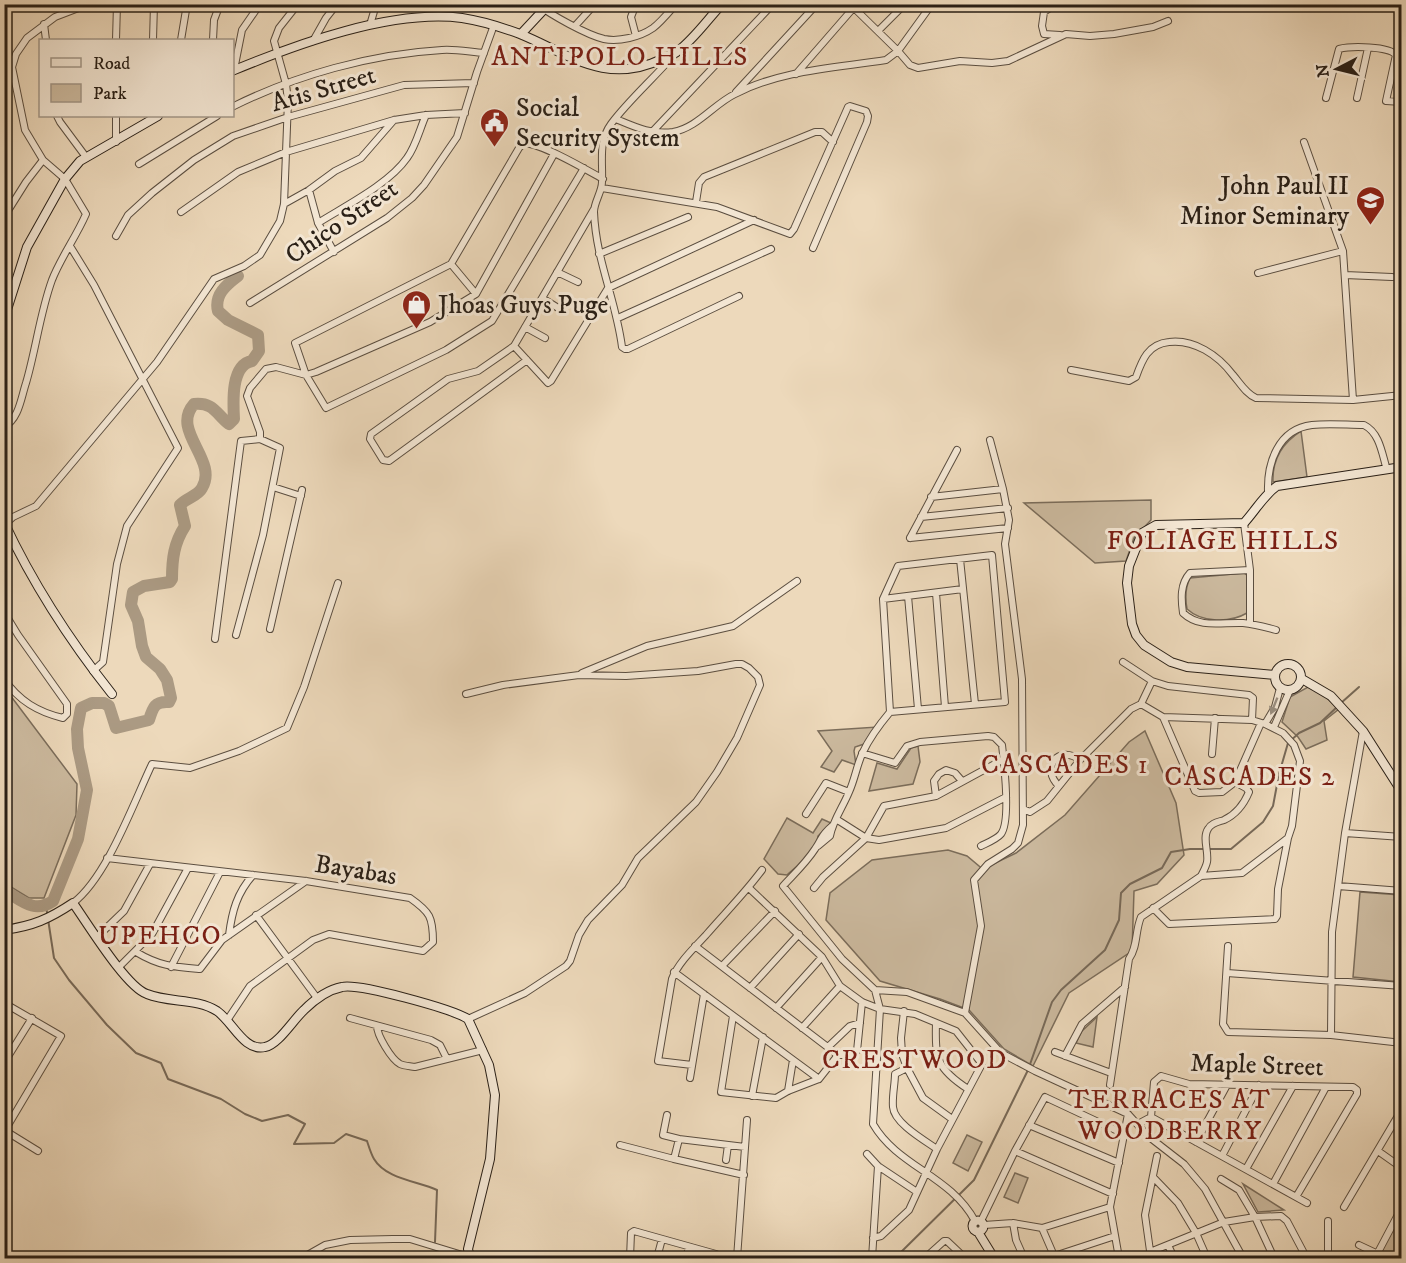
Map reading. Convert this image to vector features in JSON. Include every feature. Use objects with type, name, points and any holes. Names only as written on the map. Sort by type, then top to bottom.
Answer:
[{"type":"street","points":[[4,427],[12,423],[20,403],[33,358],[44,302],[54,276],[86,214],[65,179],[43,160],[26,130],[12,67],[15,54],[27,38],[44,24],[55,17],[90,4]]},
{"type":"street","points":[[116,39],[117,4]]},
{"type":"street","points":[[153,39],[154,4]]},
{"type":"street","points":[[182,39],[187,4]]},
{"type":"street","points":[[213,39],[214,20],[220,4]]},
{"type":"street","points":[[234,66],[242,30],[260,4]]},
{"type":"street","points":[[112,694],[82,656],[33,579],[5,523],[36,506],[157,362],[214,279],[244,266],[260,255],[280,221],[284,204],[288,117],[286,84],[274,41],[279,28],[298,4]]},
{"type":"street","points":[[313,42],[326,18],[337,4]]},
{"type":"street","points":[[370,24],[378,4]]},
{"type":"street","points":[[575,26],[595,4]]},
{"type":"street","points":[[636,4],[631,17],[636,36]]},
{"type":"street","points":[[521,34],[543,6],[575,26],[603,39],[621,39],[636,36],[654,28],[676,4]]},
{"type":"street","points":[[527,360],[388,461],[383,460],[370,440],[371,434],[448,379],[478,371],[514,346],[594,209],[602,188],[603,139],[616,119],[722,4]]},
{"type":"street","points":[[652,132],[773,4]]},
{"type":"street","points":[[734,94],[817,4]]},
{"type":"street","points":[[878,31],[905,4]]},
{"type":"street","points":[[616,119],[652,132],[675,132],[734,94],[766,81],[886,60],[898,51],[932,4]]},
{"type":"street","points":[[796,74],[853,5],[910,65],[918,68],[960,61],[992,63],[1008,61],[1066,34]]},
{"type":"street","points":[[1064,6],[1050,8],[1044,12],[1042,31],[1044,34],[1052,36],[1114,34],[1153,27],[1168,21]]},
{"type":"street","points":[[234,70],[370,24],[429,17],[462,18],[494,25],[521,34],[585,64],[609,69],[648,66],[678,51]]},
{"type":"street","points":[[44,24],[46,39]]},
{"type":"street","name":"Chico Street","points":[[250,303],[387,218],[424,185],[457,137],[494,25]]},
{"type":"street","points":[[1326,98],[1338,51],[1343,48],[1368,48],[1392,50],[1399,55],[1386,101],[1401,102]]},
{"type":"street","points":[[1357,98],[1368,48]]},
{"type":"street","points":[[234,106],[258,94],[326,71],[393,55],[444,49],[484,53]]},
{"type":"street","name":"Atis Street","points":[[116,236],[128,215],[152,193],[194,160],[233,136],[288,117],[404,85],[474,83]]},
{"type":"street","points":[[602,188],[717,207],[790,234],[848,107],[866,111],[867,122],[813,248]]},
{"type":"street","points":[[181,212],[238,172],[286,152],[394,120],[426,115],[465,113]]},
{"type":"street","points":[[318,223],[364,195],[408,158],[426,115]]},
{"type":"street","points":[[58,117],[86,157]]},
{"type":"street","points":[[116,117],[116,142]]},
{"type":"street","points":[[5,317],[27,247],[65,179],[80,161],[116,142],[154,117]]},
{"type":"street","points":[[140,164],[215,117]]},
{"type":"street","points":[[284,204],[309,190],[335,171],[361,158],[394,120]]},
{"type":"street","points":[[696,202],[700,181],[704,177],[815,132],[822,132],[833,142]]},
{"type":"street","points":[[1304,142],[1343,252],[1353,400]]},
{"type":"street","points":[[584,168],[492,321],[446,350],[326,408],[306,375],[295,343],[451,264],[519,147],[524,143],[529,143],[584,168],[603,179]]},
{"type":"street","points":[[260,439],[260,432],[247,396],[250,388],[266,369],[276,367],[306,375],[430,321],[476,294],[554,154]]},
{"type":"street","points":[[4,217],[43,160]]},
{"type":"street","points":[[309,190],[318,223],[334,252]]},
{"type":"street","points":[[594,209],[598,254],[618,318],[622,347],[625,350],[739,296]]},
{"type":"street","points":[[598,254],[688,217]]},
{"type":"street","points":[[514,346],[545,382],[551,381],[608,288],[754,220]]},
{"type":"street","points":[[70,246],[94,285],[178,448],[127,526],[117,564],[103,662],[93,671]]},
{"type":"street","points":[[618,318],[771,249]]},
{"type":"street","points":[[1258,273],[1343,252]]},
{"type":"street","points":[[451,264],[476,294]]},
{"type":"street","points":[[557,272],[578,282]]},
{"type":"street","points":[[1345,275],[1392,277]]},
{"type":"street","points":[[542,298],[563,311]]},
{"type":"street","points":[[525,327],[545,338]]},
{"type":"street","points":[[1071,370],[1129,381],[1136,377],[1150,349],[1161,343],[1183,341],[1198,346],[1222,362],[1246,392],[1256,398],[1353,400],[1401,395]]},
{"type":"street","points":[[1268,492],[1267,474],[1271,458],[1278,447],[1297,429],[1312,425],[1364,425],[1370,428],[1376,435],[1387,470]]},
{"type":"street","points":[[215,639],[242,441],[260,439],[280,448],[263,535],[236,635]]},
{"type":"street","points":[[965,1013],[981,926],[974,880],[988,864],[1018,843],[1023,825],[1022,679],[1005,544],[1009,520],[1008,508],[990,440]]},
{"type":"street","points":[[957,450],[910,538],[1008,528]]},
{"type":"street","points":[[1275,675],[1187,667],[1171,662],[1144,645],[1136,635],[1132,624],[1126,583],[1129,566],[1142,533],[1156,525],[1244,523],[1268,492],[1277,486],[1401,467]]},
{"type":"street","points":[[270,629],[302,493],[273,487]]},
{"type":"street","points":[[932,497],[1003,489]]},
{"type":"street","points":[[921,517],[1008,508]]},
{"type":"street","points":[[1244,523],[1250,570],[1250,624]]},
{"type":"street","points":[[890,712],[883,599],[898,566],[992,555],[1005,702],[890,712],[876,728],[862,753],[849,792],[832,826],[831,836],[817,847],[803,866],[783,886],[842,959],[875,990],[880,1009],[873,1124],[879,1134],[903,1158],[947,1186],[962,1201],[979,1225],[994,1258]]},
{"type":"street","points":[[960,559],[975,704]]},
{"type":"street","points":[[1250,570],[1190,573],[1184,578],[1183,613],[1198,622],[1250,624],[1276,630]]},
{"type":"street","points":[[579,675],[648,646],[733,626],[797,581]]},
{"type":"street","points":[[4,930],[31,926],[44,921],[73,903],[92,885],[152,764],[190,768],[239,751],[287,728],[304,687],[338,583]]},
{"type":"street","points":[[883,599],[963,589]]},
{"type":"street","points":[[936,593],[945,707]]},
{"type":"street","points":[[908,596],[918,709]]},
{"type":"street","points":[[4,612],[67,704],[67,714],[63,718],[31,707],[12,691],[4,679]]},
{"type":"street","points":[[1124,662],[1152,681],[1185,689],[1249,695],[1254,698],[1252,720]]},
{"type":"street","points":[[1274,727],[1290,690],[1300,684],[1302,679],[1299,669],[1290,663],[1280,666],[1275,675],[1280,688],[1290,690]]},
{"type":"street","points":[[466,694],[503,685],[579,675],[626,676],[698,671],[742,664],[755,673],[760,685],[737,738],[712,779],[683,815],[638,858],[622,885],[588,920],[566,966],[525,993],[468,1019]]},
{"type":"street","points":[[1302,679],[1331,696],[1363,731],[1401,792]]},
{"type":"street","points":[[1023,809],[1030,812],[1047,801],[1080,760],[1131,709],[1141,704],[1152,681]]},
{"type":"street","points":[[1163,717],[1195,791],[1198,793],[1222,792],[1235,782],[1263,723],[1275,707],[1280,688]]},
{"type":"street","points":[[1141,704],[1163,717],[1252,720],[1263,723],[1283,733],[1294,745],[1300,761],[1300,776],[1278,889],[1275,919],[1169,924],[1153,908]]},
{"type":"street","points":[[1212,754],[1215,718]]},
{"type":"street","points":[[1331,1035],[1332,932],[1345,833],[1363,731]]},
{"type":"street","points":[[862,753],[895,763],[907,746],[920,741],[994,737],[1002,745],[1004,759],[1005,825],[1000,835],[981,846]]},
{"type":"street","points":[[1059,786],[1053,780],[1050,772],[1057,757],[1065,754],[1073,755],[1080,760]]},
{"type":"street","points":[[814,888],[866,838],[884,806],[936,796],[1004,759]]},
{"type":"street","points":[[936,796],[934,781],[939,774],[946,771],[955,773],[962,781]]},
{"type":"street","points":[[1202,876],[1207,862],[1206,833],[1208,828],[1238,810],[1245,802],[1249,792],[1235,782]]},
{"type":"street","points":[[806,814],[826,783],[849,792]]},
{"type":"street","points":[[836,819],[866,838],[879,840],[946,828],[1006,797]]},
{"type":"street","points":[[1345,833],[1401,837]]},
{"type":"street","points":[[1110,1085],[1129,958],[1134,951],[1137,926],[1141,917],[1202,876],[1242,873],[1288,838]]},
{"type":"street","name":"Bayabas","points":[[107,858],[306,881],[410,898],[423,907],[433,923],[433,942],[423,951],[329,934],[313,940],[250,986],[228,1019]]},
{"type":"street","points":[[97,937],[124,911],[150,864]]},
{"type":"street","points":[[119,967],[152,934],[188,868]]},
{"type":"street","points":[[692,1065],[658,1061],[674,972],[749,888],[762,870]]},
{"type":"street","points":[[171,967],[220,872]]},
{"type":"street","points":[[229,935],[233,908],[243,886],[253,875]]},
{"type":"street","points":[[136,952],[152,961],[171,967],[200,969],[222,940],[306,881]]},
{"type":"street","points":[[1338,885],[1401,891]]},
{"type":"street","points":[[749,888],[822,957],[840,986],[862,1002],[880,1009],[904,1011],[956,1031],[982,1064],[952,1119],[909,1210],[881,1236],[873,1238]]},
{"type":"street","points":[[73,903],[134,986],[145,994],[161,999],[214,1009],[228,1019],[247,1044],[253,1048],[264,1048],[274,1044],[291,1022],[318,998],[336,988],[356,986],[453,1012],[468,1019],[489,1065],[495,1095],[490,1159],[468,1249],[470,1258]]},
{"type":"street","points":[[722,966],[775,911]]},
{"type":"street","points":[[256,915],[318,998]]},
{"type":"street","points":[[750,988],[799,934]]},
{"type":"street","points":[[695,946],[838,1055],[852,1055],[857,1051],[862,1002]]},
{"type":"street","points":[[1228,946],[1223,1024],[1228,1032],[1331,1035],[1401,1042]]},
{"type":"street","points":[[776,1008],[822,957]]},
{"type":"street","points":[[674,972],[819,1079]]},
{"type":"street","points":[[1227,973],[1401,986]]},
{"type":"street","points":[[802,1028],[840,986]]},
{"type":"street","points":[[1065,1056],[1082,1024],[1125,986]]},
{"type":"street","points":[[875,990],[907,992],[965,1013],[1001,1053],[1128,1113],[1148,1136],[1184,1164],[1205,1189],[1243,1258]]},
{"type":"street","points":[[690,1078],[704,994]]},
{"type":"street","points":[[4,1003],[61,1036],[5,1130],[38,1151]]},
{"type":"street","points":[[904,1011],[901,1038],[902,1054],[907,1068],[923,1098],[952,1119]]},
{"type":"street","points":[[733,1016],[721,1092],[776,1098],[819,1079],[838,1055]]},
{"type":"street","points":[[4,1063],[32,1018]]},
{"type":"street","points":[[350,1018],[431,1040],[440,1045],[447,1059]]},
{"type":"street","points":[[828,1047],[850,1026],[860,1023]]},
{"type":"street","points":[[936,1023],[935,1048],[940,1065],[953,1080],[968,1089]]},
{"type":"street","points":[[377,1026],[377,1034],[398,1063],[415,1067],[483,1050]]},
{"type":"street","points":[[752,1096],[763,1037]]},
{"type":"street","points":[[1055,1052],[1111,1073]]},
{"type":"street","points":[[788,1091],[793,1060]]},
{"type":"street","points":[[907,1068],[896,1074],[894,1114],[908,1129],[937,1149]]},
{"type":"street","name":"Maple Street","points":[[1151,1117],[1154,1082],[1161,1076],[1189,1084],[1353,1087],[1357,1090],[1357,1094],[1296,1197]]},
{"type":"street","points":[[1196,1142],[1227,1085]]},
{"type":"street","points":[[1222,1156],[1259,1085]]},
{"type":"street","points":[[1246,1169],[1293,1086]]},
{"type":"street","points":[[1273,1184],[1326,1087]]},
{"type":"street","points":[[979,1225],[1015,1151],[1045,1097],[1124,1134]]},
{"type":"street","points":[[1344,1207],[1401,1109]]},
{"type":"street","points":[[1119,1258],[1110,1207],[1128,1113]]},
{"type":"street","points":[[667,1115],[663,1135],[745,1147]]},
{"type":"street","points":[[1138,1124],[1151,1117],[1307,1203]]},
{"type":"street","points":[[737,1258],[747,1120]]},
{"type":"street","points":[[1029,1125],[1119,1163]]},
{"type":"street","points":[[674,1159],[679,1139]]},
{"type":"street","points":[[620,1145],[744,1174]]},
{"type":"street","points":[[726,1160],[728,1145]]},
{"type":"street","points":[[1015,1151],[1113,1194]]},
{"type":"street","points":[[1378,1151],[1401,1168]]},
{"type":"street","points":[[867,1154],[878,1166],[917,1192]]},
{"type":"street","points":[[1157,1155],[1145,1215],[1150,1255],[1168,1245],[1224,1222],[1281,1216],[1285,1217],[1305,1255],[1328,1258],[1328,1221]]},
{"type":"street","points":[[872,1258],[878,1166]]},
{"type":"street","points":[[1153,1177],[1178,1203],[1196,1233],[1207,1258]]},
{"type":"street","points":[[1221,1179],[1239,1190],[1255,1217],[1274,1258]]},
{"type":"street","points":[[979,1225],[1013,1223],[1042,1228],[1110,1207]]},
{"type":"street","points":[[1359,1245],[1375,1256],[1401,1207]]},
{"type":"street","points":[[1013,1223],[1016,1240],[1024,1258]]},
{"type":"street","points":[[1042,1228],[1052,1258],[1115,1236]]},
{"type":"street","points":[[630,1258],[632,1232],[716,1254],[715,1258]]},
{"type":"street","points":[[302,1258],[325,1245],[350,1240],[410,1239],[470,1258]]},
{"type":"street","points":[[657,1258],[662,1239]]},
{"type":"street","points":[[925,1258],[944,1240],[965,1258]]},
{"type":"street","points":[[1168,1245],[1174,1258]]},
{"type":"street","points":[[686,1258],[689,1246]]},
{"type":"green space","points":[[1301,431],[1307,477],[1273,482],[1274,466],[1279,452]]},
{"type":"green space","points":[[1151,500],[1151,520],[1134,538],[1126,561],[1095,563],[1024,503]]},
{"type":"green space","points":[[1244,573],[1248,576],[1249,608],[1247,613],[1233,619],[1216,620],[1200,617],[1187,609],[1186,593],[1190,578]]},
{"type":"green space","points":[[4,687],[77,784],[76,815],[44,898],[29,898],[5,885]]},
{"type":"green space","points":[[1308,687],[1320,692],[1339,709],[1324,721],[1327,740],[1306,749],[1298,737],[1282,722],[1290,697]]},
{"type":"green space","points":[[877,727],[864,744],[855,747],[856,765],[842,760],[834,772],[821,767],[832,751],[818,731]]},
{"type":"green space","points":[[1145,731],[1176,803],[1184,855],[1157,884],[1134,891],[1132,951],[1069,993],[1033,1066],[1004,1049],[969,1010],[880,981],[826,920],[830,893],[872,860],[948,850],[967,856],[985,871],[991,865],[1016,853],[1065,815],[1129,742]]},
{"type":"green space","points":[[918,746],[920,762],[913,784],[869,791],[877,763],[897,769],[911,748]]},
{"type":"green space","points":[[787,818],[813,833],[822,819],[831,823],[818,836],[810,853],[787,875],[778,874],[764,859]]},
{"type":"green space","points":[[1360,892],[1401,895],[1401,982],[1353,977]]},
{"type":"green space","points":[[1097,1017],[1093,1047],[1076,1043],[1082,1031]]},
{"type":"green space","points":[[967,1135],[982,1142],[968,1171],[953,1163]]},
{"type":"green space","points":[[1015,1173],[1028,1178],[1018,1203],[1004,1197]]},
{"type":"green space","points":[[1243,1184],[1284,1210],[1258,1212]]},
{"type":"green space","points":[[1401,1212],[1401,1258],[1386,1258],[1378,1255]]},
{"type":"waterway","points":[[4,890],[34,906],[46,905],[53,901],[78,839],[87,790],[78,748],[77,729],[81,708],[92,703],[104,703],[109,706],[116,728],[149,720],[155,706],[169,702],[171,698],[167,680],[160,669],[146,657],[142,646],[138,621],[131,605],[133,592],[144,586],[170,582],[172,579],[174,551],[185,526],[180,505],[200,491],[206,477],[201,456],[190,435],[188,414],[194,404],[206,405],[229,424],[234,419],[237,376],[240,369],[252,361],[259,351],[258,335],[228,320],[218,311],[219,295],[238,276]]},
{"type":"waterway","points":[[1341,703],[1359,687]]},
{"type":"waterway","points":[[895,1258],[974,1180],[1028,1070],[1052,1002],[1061,990],[1105,950],[1119,920],[1121,893],[1130,884],[1162,868],[1171,852],[1190,849],[1231,849],[1263,822],[1273,806],[1288,743],[1299,733],[1320,723],[1337,707]]},
{"type":"waterway","points":[[46,906],[54,958],[69,980],[107,1025],[136,1053],[161,1063],[168,1079],[221,1099],[245,1114],[262,1121],[288,1115],[305,1124],[294,1144],[334,1143],[346,1134],[367,1141],[374,1159],[386,1171],[437,1190],[435,1242]]},
{"type":"place","name":"Social Security System","points":[[495,148]]},
{"type":"place","name":"John Paul II Minor Seminary","points":[[1370,226]]},
{"type":"place","name":"Jhoas Guys Puge","points":[[417,330]]},
{"type":"district","name":"ANTIPOLO HILLS","points":[[620,56]]},
{"type":"district","name":"FOLIAGE HILLS","points":[[1223,540]]},
{"type":"district","name":"CASCADES 1","points":[[1065,764]]},
{"type":"district","name":"CASCADES 2","points":[[1250,776]]},
{"type":"district","name":"UPEHCO","points":[[160,935]]},
{"type":"district","name":"CRESTWOOD","points":[[915,1059]]},
{"type":"district","name":"TERRACES AT WOODBERRY","points":[[1170,1114]]}]
